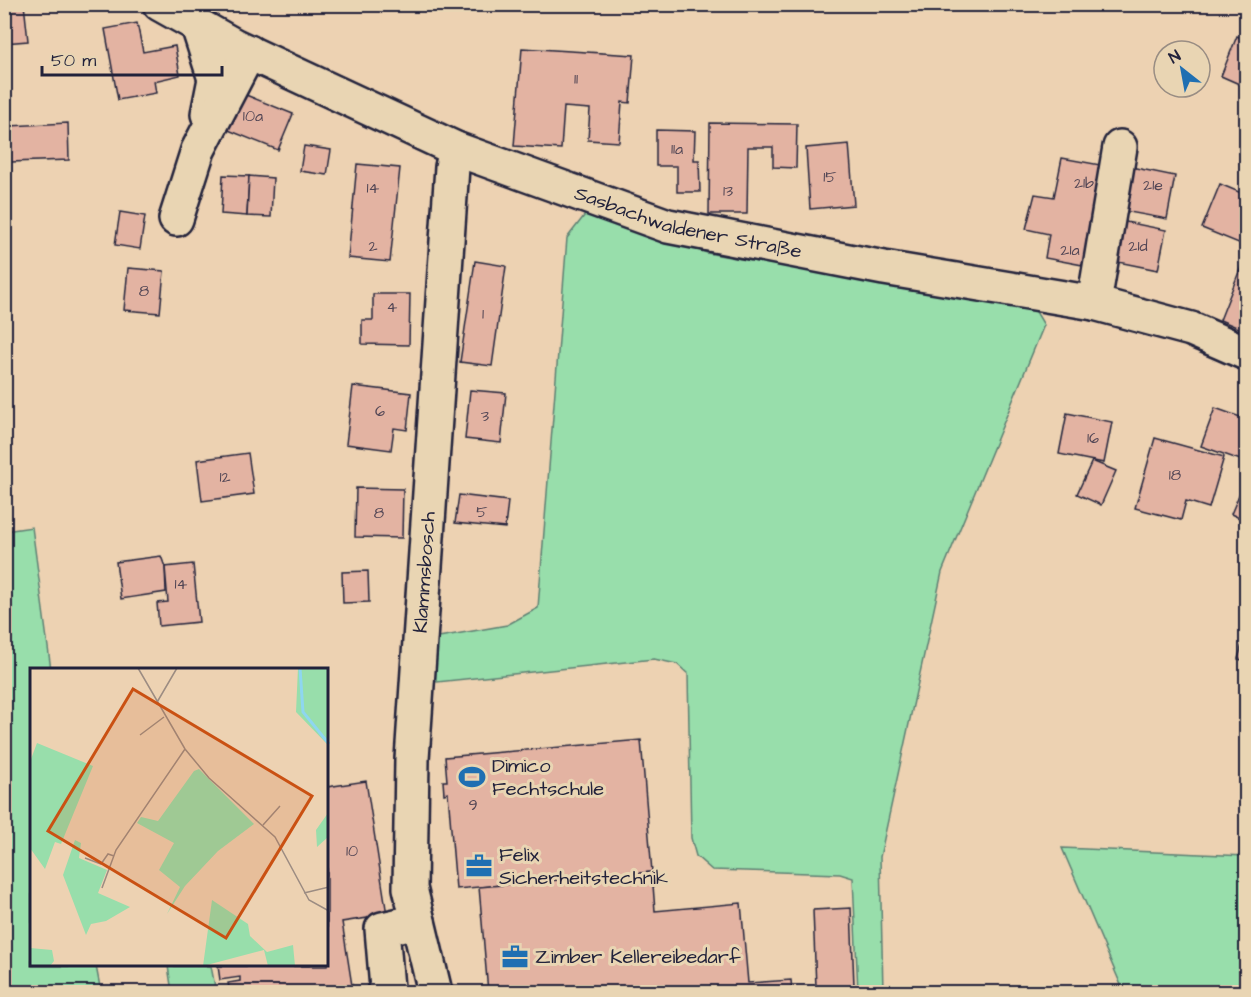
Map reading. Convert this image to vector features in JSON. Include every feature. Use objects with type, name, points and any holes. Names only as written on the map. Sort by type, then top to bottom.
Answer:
[{"type":"street","name":"Sasbachwaldener Straße","points":[[162,5],[249,52],[456,149],[668,226],[884,268],[1094,303],[1191,328],[1246,352]]},
{"type":"street","points":[[176,219],[199,148],[215,79],[198,26]]},
{"type":"street","points":[[199,148],[249,52]]},
{"type":"street","points":[[1094,303],[1120,147]]},
{"type":"street","name":"Klammsbosch","points":[[435,993],[411,888],[412,759],[452,167],[456,149]]},
{"type":"street","points":[[384,993],[387,988],[382,929],[418,921]]},
{"type":"green space","points":[[588,211],[707,253],[1035,310],[1044,325],[942,572],[880,857],[883,992],[858,992],[853,878],[840,874],[712,870],[696,856],[691,838],[688,674],[677,664],[654,659],[437,682],[429,673],[431,646],[439,637],[507,625],[538,608],[567,238]]},
{"type":"green space","points":[[32,527],[51,668],[30,668],[30,967],[96,967],[101,992],[5,992],[5,531]]},
{"type":"green space","points":[[1062,848],[1246,856],[1246,992],[1124,992]]},
{"type":"green space","points":[[168,967],[211,967],[216,992],[172,992]]},
{"type":"building","points":[[4,4],[24,4],[28,41],[4,43]]},
{"type":"building","points":[[137,23],[143,52],[175,46],[180,75],[154,81],[156,93],[118,100],[105,29]]},
{"type":"building","points":[[1237,36],[1246,40],[1246,87],[1221,76]]},
{"type":"building","points":[[522,48],[634,55],[630,103],[622,102],[619,142],[588,140],[590,109],[564,107],[561,149],[514,146]]},
{"type":"building","points":[[4,78],[8,78],[9,126],[68,123],[69,160],[10,162],[11,177],[4,178]]},
{"type":"building","points":[[236,91],[293,114],[278,150],[221,127]]},
{"type":"building","points":[[710,123],[797,124],[796,168],[773,167],[773,147],[748,147],[747,214],[709,214]]},
{"type":"building","points":[[656,130],[695,131],[694,160],[699,160],[700,192],[677,192],[677,166],[656,166]]},
{"type":"building","points":[[849,144],[854,205],[810,209],[806,148]]},
{"type":"building","points":[[304,146],[331,150],[327,175],[300,171]]},
{"type":"building","points":[[1062,158],[1106,166],[1088,266],[1045,258],[1049,234],[1026,229],[1035,194],[1054,197]]},
{"type":"building","points":[[357,164],[400,168],[390,262],[348,258]]},
{"type":"building","points":[[1126,166],[1175,176],[1167,219],[1118,210]]},
{"type":"building","points":[[223,175],[249,176],[247,216],[221,214]]},
{"type":"building","points":[[249,176],[273,178],[271,217],[247,216]]},
{"type":"building","points":[[1220,184],[1246,195],[1246,246],[1202,228]]},
{"type":"building","points":[[120,212],[145,216],[140,249],[115,245]]},
{"type":"building","points":[[1121,221],[1166,230],[1158,270],[1113,261]]},
{"type":"building","points":[[1246,254],[1246,331],[1220,320]]},
{"type":"building","points":[[475,261],[506,266],[492,366],[460,362]]},
{"type":"building","points":[[128,268],[164,271],[160,313],[124,310]]},
{"type":"building","points":[[373,294],[410,294],[409,345],[362,344],[362,320],[373,320]]},
{"type":"building","points":[[353,386],[411,393],[407,430],[394,428],[391,450],[346,444]]},
{"type":"building","points":[[470,390],[506,393],[501,443],[465,439]]},
{"type":"building","points":[[1215,408],[1246,419],[1246,462],[1201,446]]},
{"type":"building","points":[[1067,413],[1112,422],[1104,463],[1059,454]]},
{"type":"building","points":[[1155,438],[1224,457],[1209,508],[1186,501],[1181,520],[1135,508]]},
{"type":"building","points":[[248,453],[254,494],[202,501],[197,460]]},
{"type":"building","points":[[1092,461],[1116,471],[1101,505],[1077,494]]},
{"type":"building","points":[[1246,478],[1246,521],[1231,514]]},
{"type":"building","points":[[356,488],[403,489],[402,538],[355,537]]},
{"type":"building","points":[[459,495],[508,501],[505,528],[455,523]]},
{"type":"building","points":[[161,556],[165,567],[166,592],[121,599],[116,562]]},
{"type":"building","points":[[193,564],[199,622],[159,626],[157,603],[168,602],[165,567]]},
{"type":"building","points":[[368,571],[369,602],[343,603],[342,572]]},
{"type":"building","points":[[1246,630],[1246,661],[1238,659]]},
{"type":"building","points":[[641,740],[652,872],[456,889],[448,793],[444,794],[443,781],[447,781],[445,757]]},
{"type":"building","points":[[366,781],[387,915],[342,922],[353,992],[230,992],[228,983],[240,981],[240,977],[220,980],[218,967],[328,967],[328,787]]},
{"type":"building","points":[[652,872],[655,911],[741,903],[748,983],[791,980],[792,992],[488,992],[479,887]]},
{"type":"building","points":[[851,908],[854,986],[816,987],[813,910]]},
{"type":"place","name":"Dimico Fechtschule","points":[[472,777]]},
{"type":"place","name":"Felix Sicherheitstechnik","points":[[479,866]]},
{"type":"place","name":"Zimber Kellereibedarf","points":[[515,957]]}]
